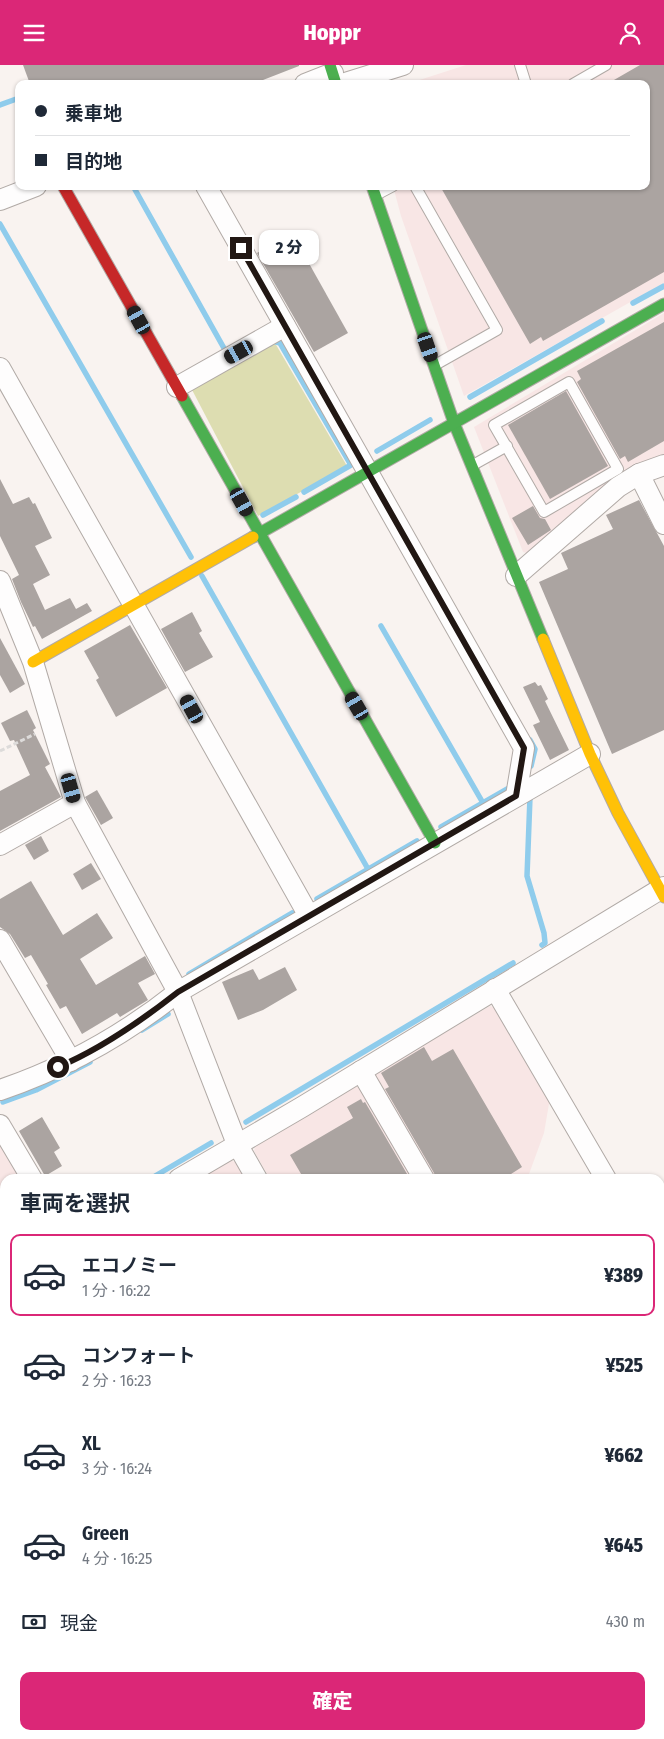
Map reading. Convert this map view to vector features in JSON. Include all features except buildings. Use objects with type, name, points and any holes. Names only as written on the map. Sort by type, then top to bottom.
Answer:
[{"type":"street","points":[[320,80],[403,65]]},
{"type":"street","points":[[0,200],[26,190]]},
{"type":"street","points":[[65,190],[435,843]]},
{"type":"street","points":[[208,190],[524,748],[516,796]]},
{"type":"street","points":[[186,1174],[495,989],[663,891],[618,813],[590,754],[516,576],[454,423],[373,191]]},
{"type":"street","points":[[33,662],[664,304]]},
{"type":"street","points":[[177,387],[285,326]]},
{"type":"street","points":[[0,368],[309,916]]},
{"type":"street","points":[[516,576],[618,487],[639,474],[664,465]]},
{"type":"street","points":[[639,474],[664,524]]},
{"type":"street","points":[[1,587],[33,662],[75,803],[178,992],[237,1144],[254,1174]]},
{"type":"street","points":[[0,1090],[30,1080],[72,1061],[152,1013],[178,992],[590,754]]},
{"type":"street","points":[[0,845],[75,803]]},
{"type":"street","points":[[2,948],[72,1061]]},
{"type":"street","points":[[495,989],[603,1174]]},
{"type":"street","points":[[360,1071],[421,1174]]},
{"type":"street","points":[[0,1125],[6,1149],[28,1174]]},
{"type":"lane","points":[[520,65],[525,80]]},
{"type":"lane","points":[[581,80],[606,65]]},
{"type":"lane","points":[[417,190],[497,330],[434,366]]},
{"type":"lane","points":[[568,382],[618,469],[544,511],[506,445],[494,425],[568,382]]},
{"type":"lane","points":[[471,466],[506,445]]},
{"type":"path","points":[[0,751],[52,725]]},
{"type":"shaded area","points":[[466,65],[664,65],[664,283],[464,396],[401,216],[394,190],[650,190],[650,80],[419,80]]},
{"type":"shaded area","points":[[664,313],[664,456],[530,554],[523,552],[474,427]]},
{"type":"shaded area","points":[[490,1006],[496,1008],[550,1098],[544,1133],[529,1174],[431,1174],[376,1081],[376,1073]]},
{"type":"shaded area","points":[[353,1086],[361,1088],[412,1174],[267,1174],[254,1151],[256,1143]]},
{"type":"shaded area","points":[[0,1143],[18,1174],[0,1174]]},
{"type":"shaded area","points":[[228,1160],[236,1162],[242,1174],[204,1174]]},
{"type":"green space","points":[[275,343],[347,466],[258,516],[190,386]]},
{"type":"waterway","points":[[0,105],[15,99]]},
{"type":"waterway","points":[[135,190],[225,350]]},
{"type":"waterway","points":[[0,224],[191,557]]},
{"type":"waterway","points":[[633,303],[664,286]]},
{"type":"waterway","points":[[470,397],[602,321]]},
{"type":"waterway","points":[[270,344],[273,341],[280,343],[351,465],[304,492]]},
{"type":"waterway","points":[[377,451],[430,420]]},
{"type":"waterway","points":[[263,515],[296,497]]},
{"type":"waterway","points":[[202,576],[368,869]]},
{"type":"waterway","points":[[381,626],[483,803]]},
{"type":"waterway","points":[[530,740],[535,749],[531,766]]},
{"type":"waterway","points":[[441,827],[509,788]]},
{"type":"waterway","points":[[530,797],[527,876],[544,933],[545,943],[542,945]]},
{"type":"waterway","points":[[317,899],[417,841]]},
{"type":"waterway","points":[[189,974],[292,913]]},
{"type":"waterway","points":[[246,1122],[513,963]]},
{"type":"waterway","points":[[142,1030],[168,1014]]},
{"type":"waterway","points":[[3,1102],[36,1090],[90,1062]]},
{"type":"waterway","points":[[158,1174],[211,1143]]},
{"type":"traffic: fast","points":[[330,65],[335,80]]},
{"type":"traffic: fast","points":[[373,190],[454,423],[543,639]]},
{"type":"traffic: fast","points":[[253,537],[664,304]]},
{"type":"traffic: fast","points":[[182,396],[435,843]]},
{"type":"traffic: slow","points":[[33,662],[253,537]]},
{"type":"traffic: slow","points":[[543,639],[590,754],[618,813],[664,897]]},
{"type":"traffic: jam","points":[[65,190],[182,396]]},
{"type":"route","points":[[58,1067],[72,1061],[138,1022],[178,992],[516,796],[524,748],[241,248]]}]
